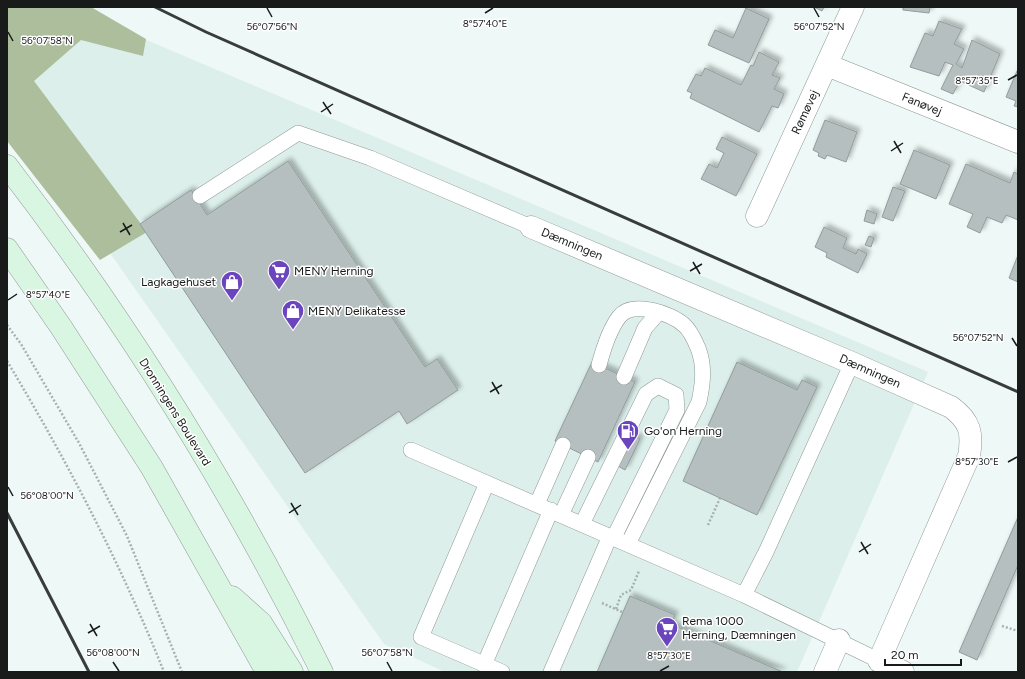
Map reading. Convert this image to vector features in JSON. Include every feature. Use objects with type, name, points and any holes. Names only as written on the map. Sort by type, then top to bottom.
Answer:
[{"type":"main road","name":"Dronningens Boulevard","points":[[7,166],[103,298],[194,439],[263,558],[322,672]]},
{"type":"main road","points":[[7,249],[61,327],[152,468],[267,672]]},
{"type":"main road","points":[[219,586],[260,623],[292,672]]},
{"type":"street","name":"Rømøvej","points":[[757,216],[853,7]]},
{"type":"street","name":"Fanøvej","points":[[827,65],[1018,142]]},
{"type":"street","name":"Dæmningen","points":[[531,227],[852,363],[951,407],[963,416],[970,430],[972,443],[969,456],[881,662]]},
{"type":"street","points":[[824,672],[839,640]]},
{"type":"street","points":[[881,662],[903,672]]},
{"type":"lane","points":[[200,196],[298,133],[370,158],[531,227]]},
{"type":"lane","points":[[599,365],[603,351],[620,316],[633,309],[648,308],[684,325],[698,347],[703,363],[703,381],[699,402],[628,544]]},
{"type":"lane","points":[[624,377],[645,328],[658,312]]},
{"type":"lane","points":[[744,595],[766,552],[852,363]]},
{"type":"lane","points":[[551,672],[612,537],[677,410],[676,395],[658,386],[646,394],[582,524]]},
{"type":"lane","points":[[537,504],[563,445]]},
{"type":"lane","points":[[411,450],[744,595],[839,640],[881,662]]},
{"type":"lane","points":[[484,665],[556,513],[588,457]]},
{"type":"lane","points":[[487,483],[421,637],[502,672]]},
{"type":"path","points":[[7,325],[21,344],[79,443],[127,536],[182,672]]},
{"type":"path","points":[[7,361],[66,462],[110,547],[164,672]]},
{"type":"path","points":[[708,525],[720,498]]},
{"type":"path","points":[[616,609],[621,595],[631,590],[648,553]]},
{"type":"path","points":[[1002,626],[1018,631]]},
{"type":"shaded area","points":[[88,15],[928,372],[797,672],[445,672],[384,644],[7,106],[7,80]]},
{"type":"green space","points":[[7,7],[91,7],[146,39],[143,56],[81,40],[34,81],[147,232],[100,260],[7,141]]},
{"type":"building","points":[[814,7],[824,7],[822,11]]},
{"type":"building","points":[[903,7],[930,7],[929,13],[903,10]]},
{"type":"building","points":[[746,8],[769,19],[749,63],[708,45],[715,30],[733,38]]},
{"type":"building","points":[[939,21],[962,29],[954,44],[964,49],[956,64],[962,68],[972,40],[1000,54],[984,92],[960,81],[953,94],[941,89],[953,65],[945,62],[939,76],[910,67],[925,33],[933,36]]},
{"type":"building","points":[[759,52],[779,62],[772,75],[780,78],[774,89],[784,94],[778,108],[772,106],[759,132],[690,98],[692,93],[687,91],[696,74],[701,76],[705,68],[741,85],[751,65],[753,66]]},
{"type":"building","points":[[1017,71],[1018,107],[1014,106],[1016,101],[1006,97]]},
{"type":"building","points":[[825,120],[857,132],[846,162],[827,155],[825,159],[818,156],[819,153],[813,150]]},
{"type":"building","points":[[722,137],[757,154],[736,196],[701,179],[709,164],[717,168],[724,153],[716,149]]},
{"type":"building","points":[[914,150],[950,165],[936,199],[900,184]]},
{"type":"building","name":"MENY Herning","points":[[288,161],[425,367],[437,359],[458,390],[407,424],[399,411],[305,473],[140,224],[191,190],[207,215]]},
{"type":"building","points":[[966,164],[1010,183],[1014,172],[1018,174],[1018,220],[1006,215],[1002,223],[987,217],[980,233],[967,227],[973,214],[949,204]]},
{"type":"building","points":[[893,187],[905,191],[893,221],[882,217]]},
{"type":"building","points":[[867,210],[877,214],[874,224],[864,221]]},
{"type":"building","points":[[824,227],[847,238],[843,248],[856,254],[858,249],[867,254],[858,273],[826,257],[827,253],[815,247]]},
{"type":"building","points":[[869,236],[874,238],[871,247],[865,245]]},
{"type":"building","points":[[1018,255],[1018,282],[1009,278]]},
{"type":"building","points":[[592,362],[635,382],[598,462],[555,441]]},
{"type":"building","points":[[737,362],[797,390],[802,380],[817,387],[757,515],[683,481]]},
{"type":"building","points":[[633,436],[640,439],[625,470],[618,466]]},
{"type":"building","points":[[1018,517],[1018,565],[977,660],[959,652]]},
{"type":"building","name":"Rema 1000 Herning, Dæmningen","points":[[630,596],[675,615],[671,624],[783,672],[597,672]]},
{"type":"railway","points":[[155,7],[206,32],[1018,392]]},
{"type":"railway","points":[[7,513],[89,672]]},
{"type":"place","name":"MENY Herning","points":[[279,290]]},
{"type":"place","name":"Lagkagehuset","points":[[232,302]]},
{"type":"place","name":"MENY Delikatesse","points":[[293,330]]},
{"type":"place","name":"Go'on Herning","points":[[628,450]]},
{"type":"place","name":"Rema 1000 Herning, Dæmningen","points":[[667,648]]}]
